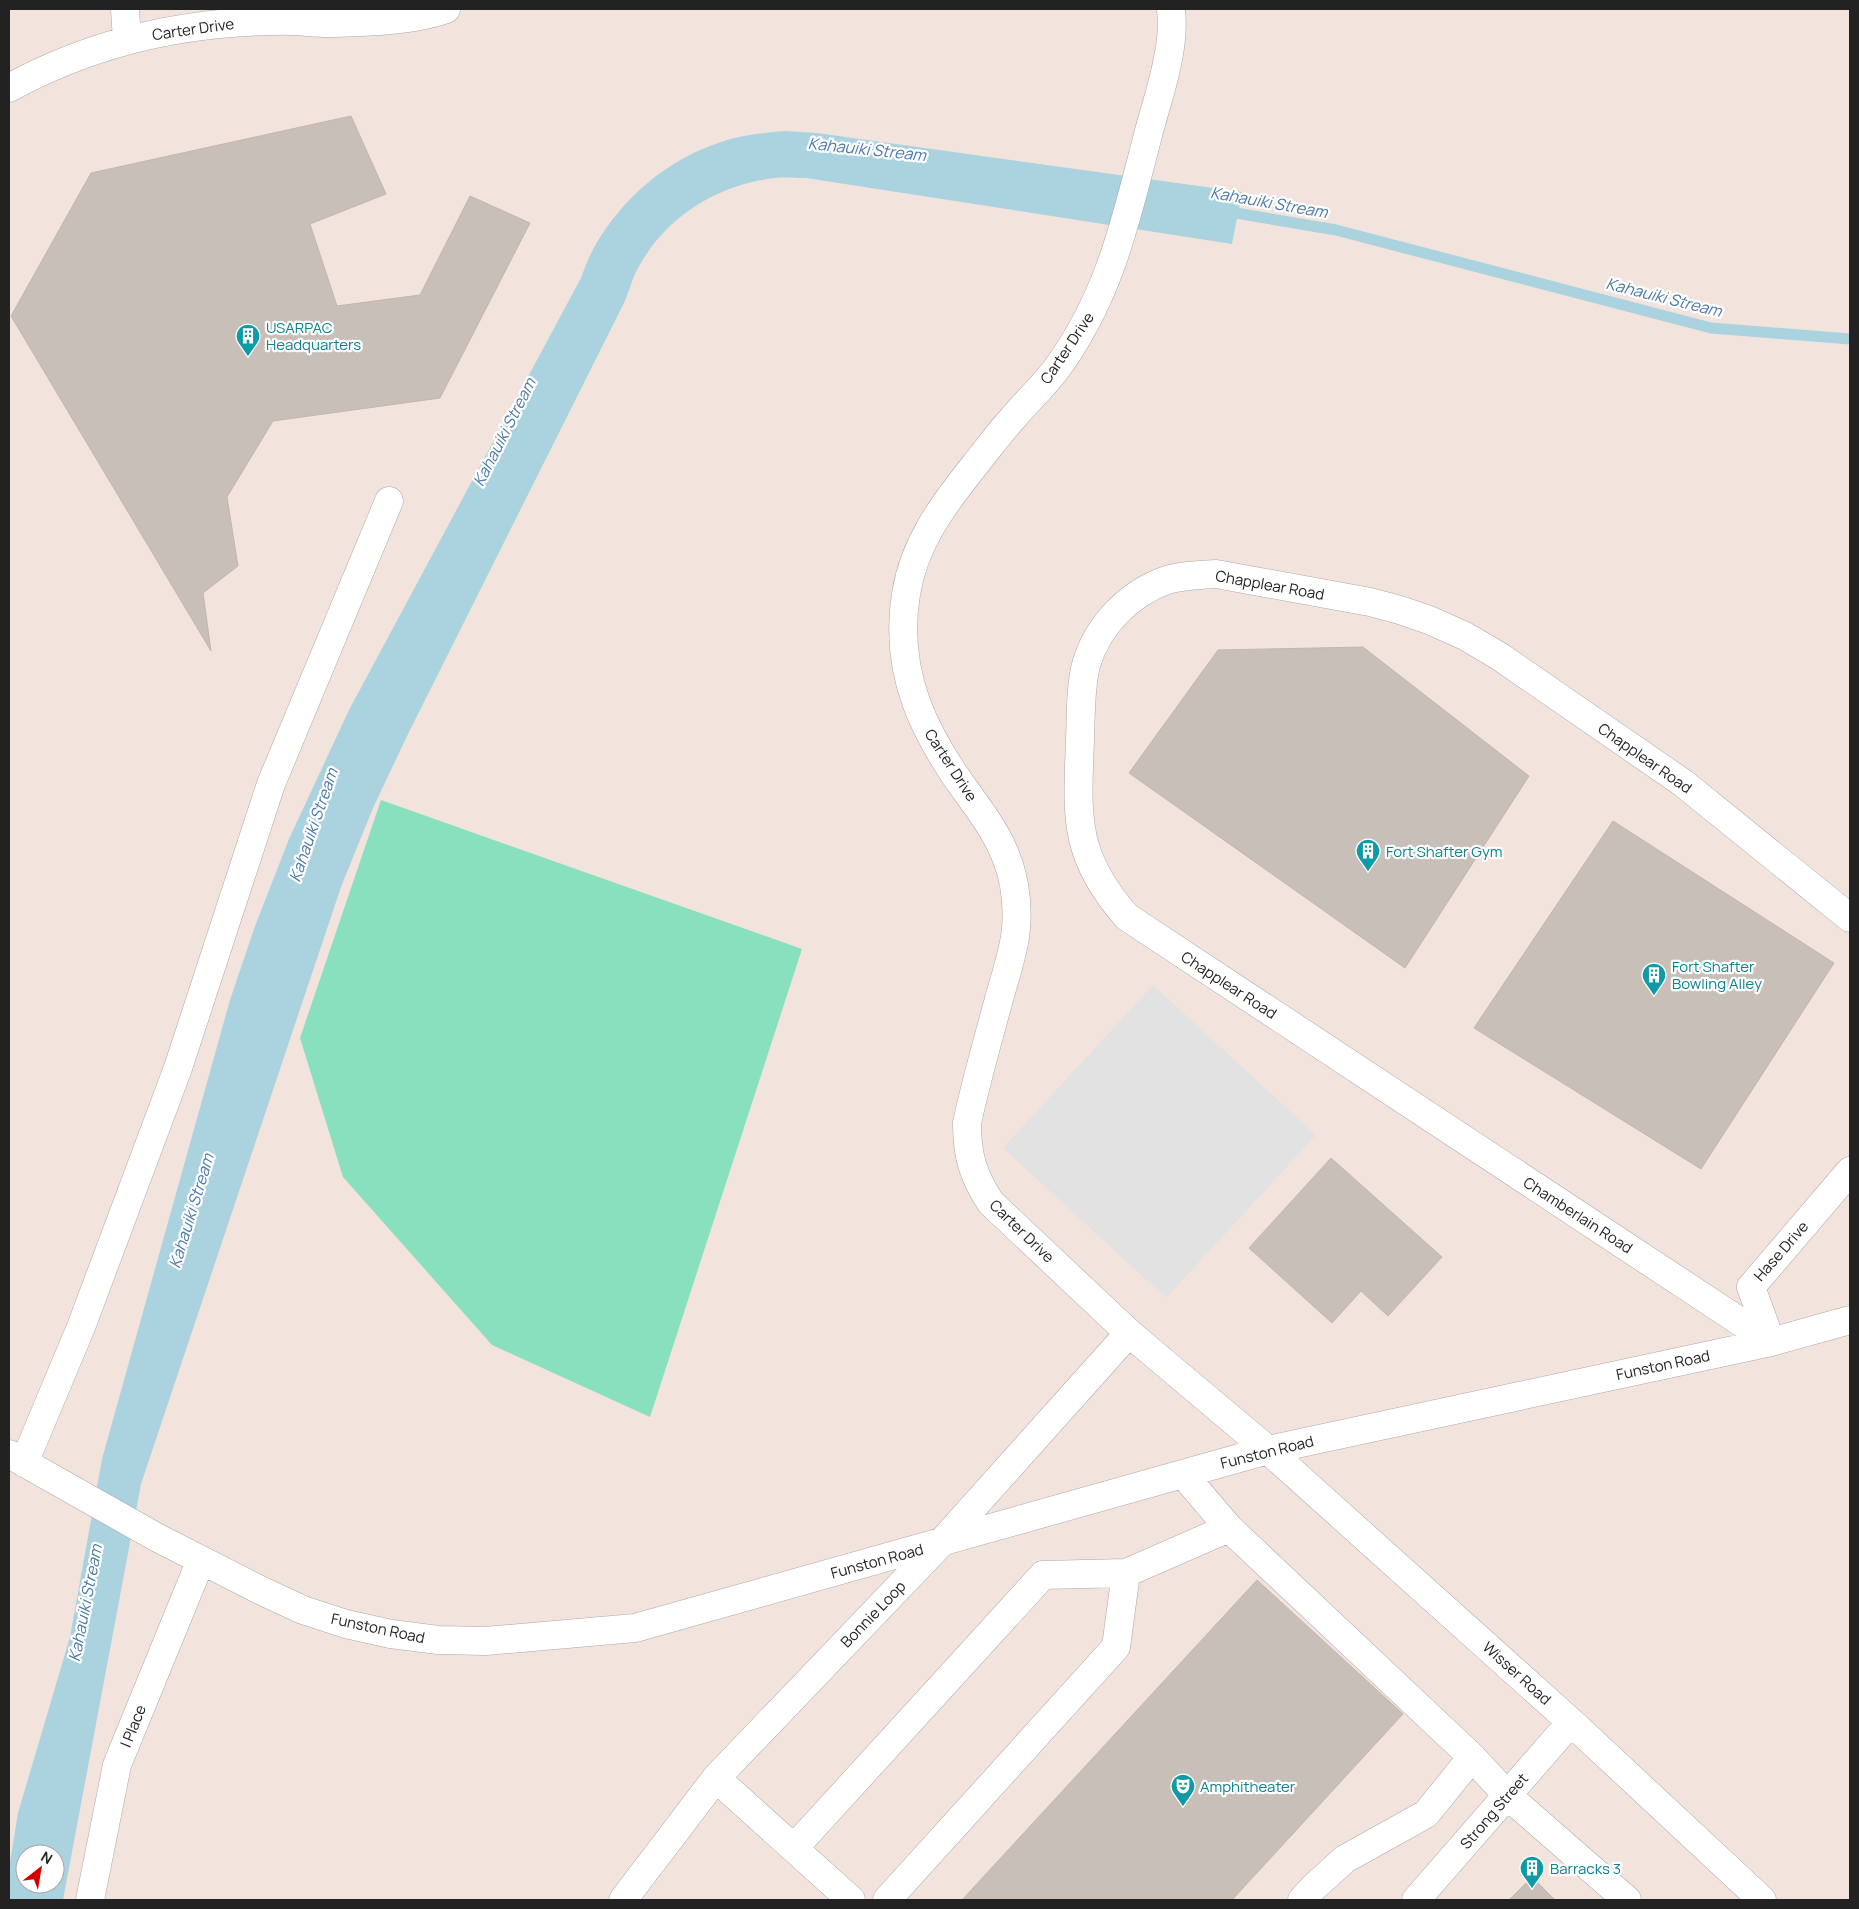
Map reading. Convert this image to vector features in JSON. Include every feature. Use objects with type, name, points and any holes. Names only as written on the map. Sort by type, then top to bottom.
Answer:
[{"type":"street","points":[[125,9],[127,40]]},
{"type":"street","name":"Carter Drive","points":[[9,88],[76,57],[127,40],[177,29],[227,23],[278,20],[329,23],[347,22],[413,17],[446,9]]},
{"type":"street","name":"Carter Drive","points":[[1172,9],[1171,39],[1122,234],[1110,271],[1094,307],[1057,368],[1036,394],[1013,417],[942,507],[926,534],[913,563],[906,594],[903,626],[904,655],[918,712],[932,740],[999,838],[1008,860],[1014,884],[1017,934],[967,1124],[967,1144],[971,1164],[979,1185],[992,1203],[1129,1333],[1268,1450]]},
{"type":"street","points":[[16,1459],[81,1327],[178,1068],[271,784],[388,501]]},
{"type":"street","name":"Chapplear Road","points":[[1384,1087],[1127,917],[1108,896],[1094,871],[1085,849],[1079,825],[1078,801],[1082,688],[1086,664],[1095,642],[1109,621],[1126,604],[1146,590],[1176,578],[1216,574],[1393,608],[1429,620],[1465,636],[1499,656],[1683,783],[1850,918]]},
{"type":"street","name":"Chamberlain Road","points":[[1384,1087],[1771,1342]]},
{"type":"street","name":"Hase Drive","points":[[1771,1342],[1751,1287],[1850,1171]]},
{"type":"street","name":"Funston Road","points":[[16,1459],[156,1537],[262,1592],[303,1610],[346,1624],[391,1634],[438,1640],[486,1641],[635,1628],[1268,1450],[1771,1342],[1850,1320]]},
{"type":"street","name":"Bonnie Loop","points":[[623,1900],[716,1778],[941,1543],[1129,1333]]},
{"type":"street","name":"Wisser Road","points":[[1268,1450],[1571,1722],[1762,1900]]},
{"type":"street","points":[[1182,1474],[1229,1528],[1472,1758],[1508,1796],[1626,1900]]},
{"type":"street","points":[[794,1848],[1043,1575],[1126,1573],[1229,1528]]},
{"type":"street","name":"I Place","points":[[90,1900],[117,1765],[201,1560]]},
{"type":"street","points":[[887,1900],[1116,1648],[1126,1573]]},
{"type":"street","name":"Strong Street","points":[[1416,1900],[1571,1722]]},
{"type":"street","points":[[1302,1900],[1345,1859],[1426,1814],[1472,1758]]},
{"type":"street","points":[[716,1778],[851,1900]]},
{"type":"shaded area","points":[[9,9],[1850,9],[1850,1900],[9,1900]]},
{"type":"shaded area","points":[[1153,985],[1316,1135],[1166,1298],[1003,1148]]},
{"type":"green space","points":[[381,800],[802,949],[650,1417],[492,1345],[343,1177],[300,1038]]},
{"type":"water","points":[[785,131],[817,133],[1242,192],[1232,244],[806,178],[775,178],[732,188],[711,197],[675,221],[646,254],[635,274],[624,303],[409,732],[373,808],[341,887],[141,1484],[65,1889],[65,1844],[15,1844],[15,1894],[64,1894],[63,1900],[9,1900],[9,1868],[18,1813],[70,1637],[102,1459],[230,1000],[255,926],[289,839],[349,710],[606,228],[633,196],[665,170],[701,149],[721,142]]},
{"type":"building","name":"USARPAC Headquarters","points":[[351,116],[386,194],[310,224],[337,306],[420,295],[470,196],[530,223],[440,398],[273,421],[227,497],[238,566],[203,593],[211,651],[11,316],[91,173]]},
{"type":"building","name":"Fort Shafter Gym","points":[[1363,647],[1529,776],[1405,968],[1129,773],[1218,650]]},
{"type":"building","name":"Fort Shafter Bowling Alley","points":[[1613,821],[1834,963],[1701,1169],[1474,1028]]},
{"type":"building","points":[[1331,1158],[1442,1257],[1388,1316],[1361,1291],[1332,1323],[1249,1248]]},
{"type":"building","name":"Amphitheater","points":[[1257,1580],[1403,1714],[1232,1900],[962,1900]]},
{"type":"building","name":"Barracks 3","points":[[1532,1877],[1555,1900],[1509,1900]]},
{"type":"waterway","name":"Kahauiki Stream","points":[[1224,211],[1336,230],[1711,328],[1850,339]]},
{"type":"place","name":"USARPAC Headquarters","points":[[248,357]]},
{"type":"place","name":"Fort Shafter Gym","points":[[1368,872]]},
{"type":"place","name":"Fort Shafter Bowling Alley","points":[[1654,996]]},
{"type":"place","name":"Amphitheater","points":[[1183,1807]]},
{"type":"place","name":"Barracks 3","points":[[1532,1889]]}]
